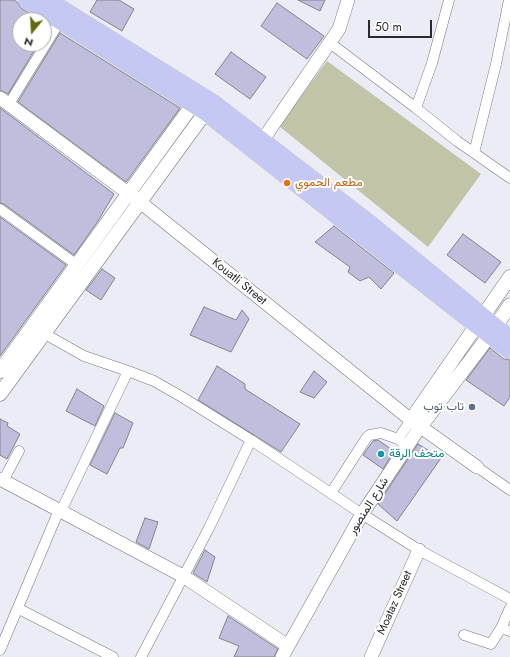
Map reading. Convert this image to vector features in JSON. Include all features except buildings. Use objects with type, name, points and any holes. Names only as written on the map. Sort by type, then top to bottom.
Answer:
[{"type":"main road","points":[[26,0],[203,103],[486,326],[510,338]]},
{"type":"main road","points":[[48,0],[262,141],[371,224],[486,326],[510,351]]},
{"type":"main road","points":[[0,394],[45,334],[134,198],[203,103]]},
{"type":"main road","points":[[0,372],[77,265],[134,198]]},
{"type":"main road","name":"شارع المنصور","points":[[416,424],[486,326],[510,278]]},
{"type":"main road","name":"شارع المنصور","points":[[486,326],[510,305]]},
{"type":"street","points":[[262,141],[339,29],[348,0]]},
{"type":"street","points":[[416,108],[432,63],[449,0]]},
{"type":"street","points":[[474,153],[496,64],[509,0]]},
{"type":"street","points":[[4,101],[60,21]]},
{"type":"street","points":[[330,43],[474,153],[510,178]]},
{"type":"street","name":"Kouatli Street","points":[[4,101],[134,198],[416,424],[477,467]]},
{"type":"street","points":[[0,209],[77,265]]},
{"type":"street","points":[[45,334],[84,356],[154,381],[251,440],[419,550],[510,599]]},
{"type":"street","points":[[0,650],[19,609],[59,510],[63,507],[128,371]]},
{"type":"street","name":"شارع المنصور","points":[[285,651],[402,442],[416,424]]},
{"type":"street","points":[[331,493],[367,437],[374,433],[381,433],[402,442]]},
{"type":"street","points":[[141,657],[209,528],[251,440]]},
{"type":"street","points":[[19,451],[1,480],[184,576],[285,651]]},
{"type":"street","points":[[477,467],[510,490]]},
{"type":"street","name":"Moataz Street","points":[[371,657],[419,550]]},
{"type":"street","points":[[464,635],[491,644],[506,630],[510,608]]},
{"type":"street","points":[[19,609],[113,657]]},
{"type":"street","points":[[0,653],[8,657]]},
{"type":"green space","points":[[327,61],[481,174],[428,247],[279,126]]},
{"type":"place","name":"مطعم الحموي","points":[[287,183]]},
{"type":"place","name":"تاب توب","points":[[472,407]]},
{"type":"place","name":"متحف الرقة","points":[[381,454]]}]
